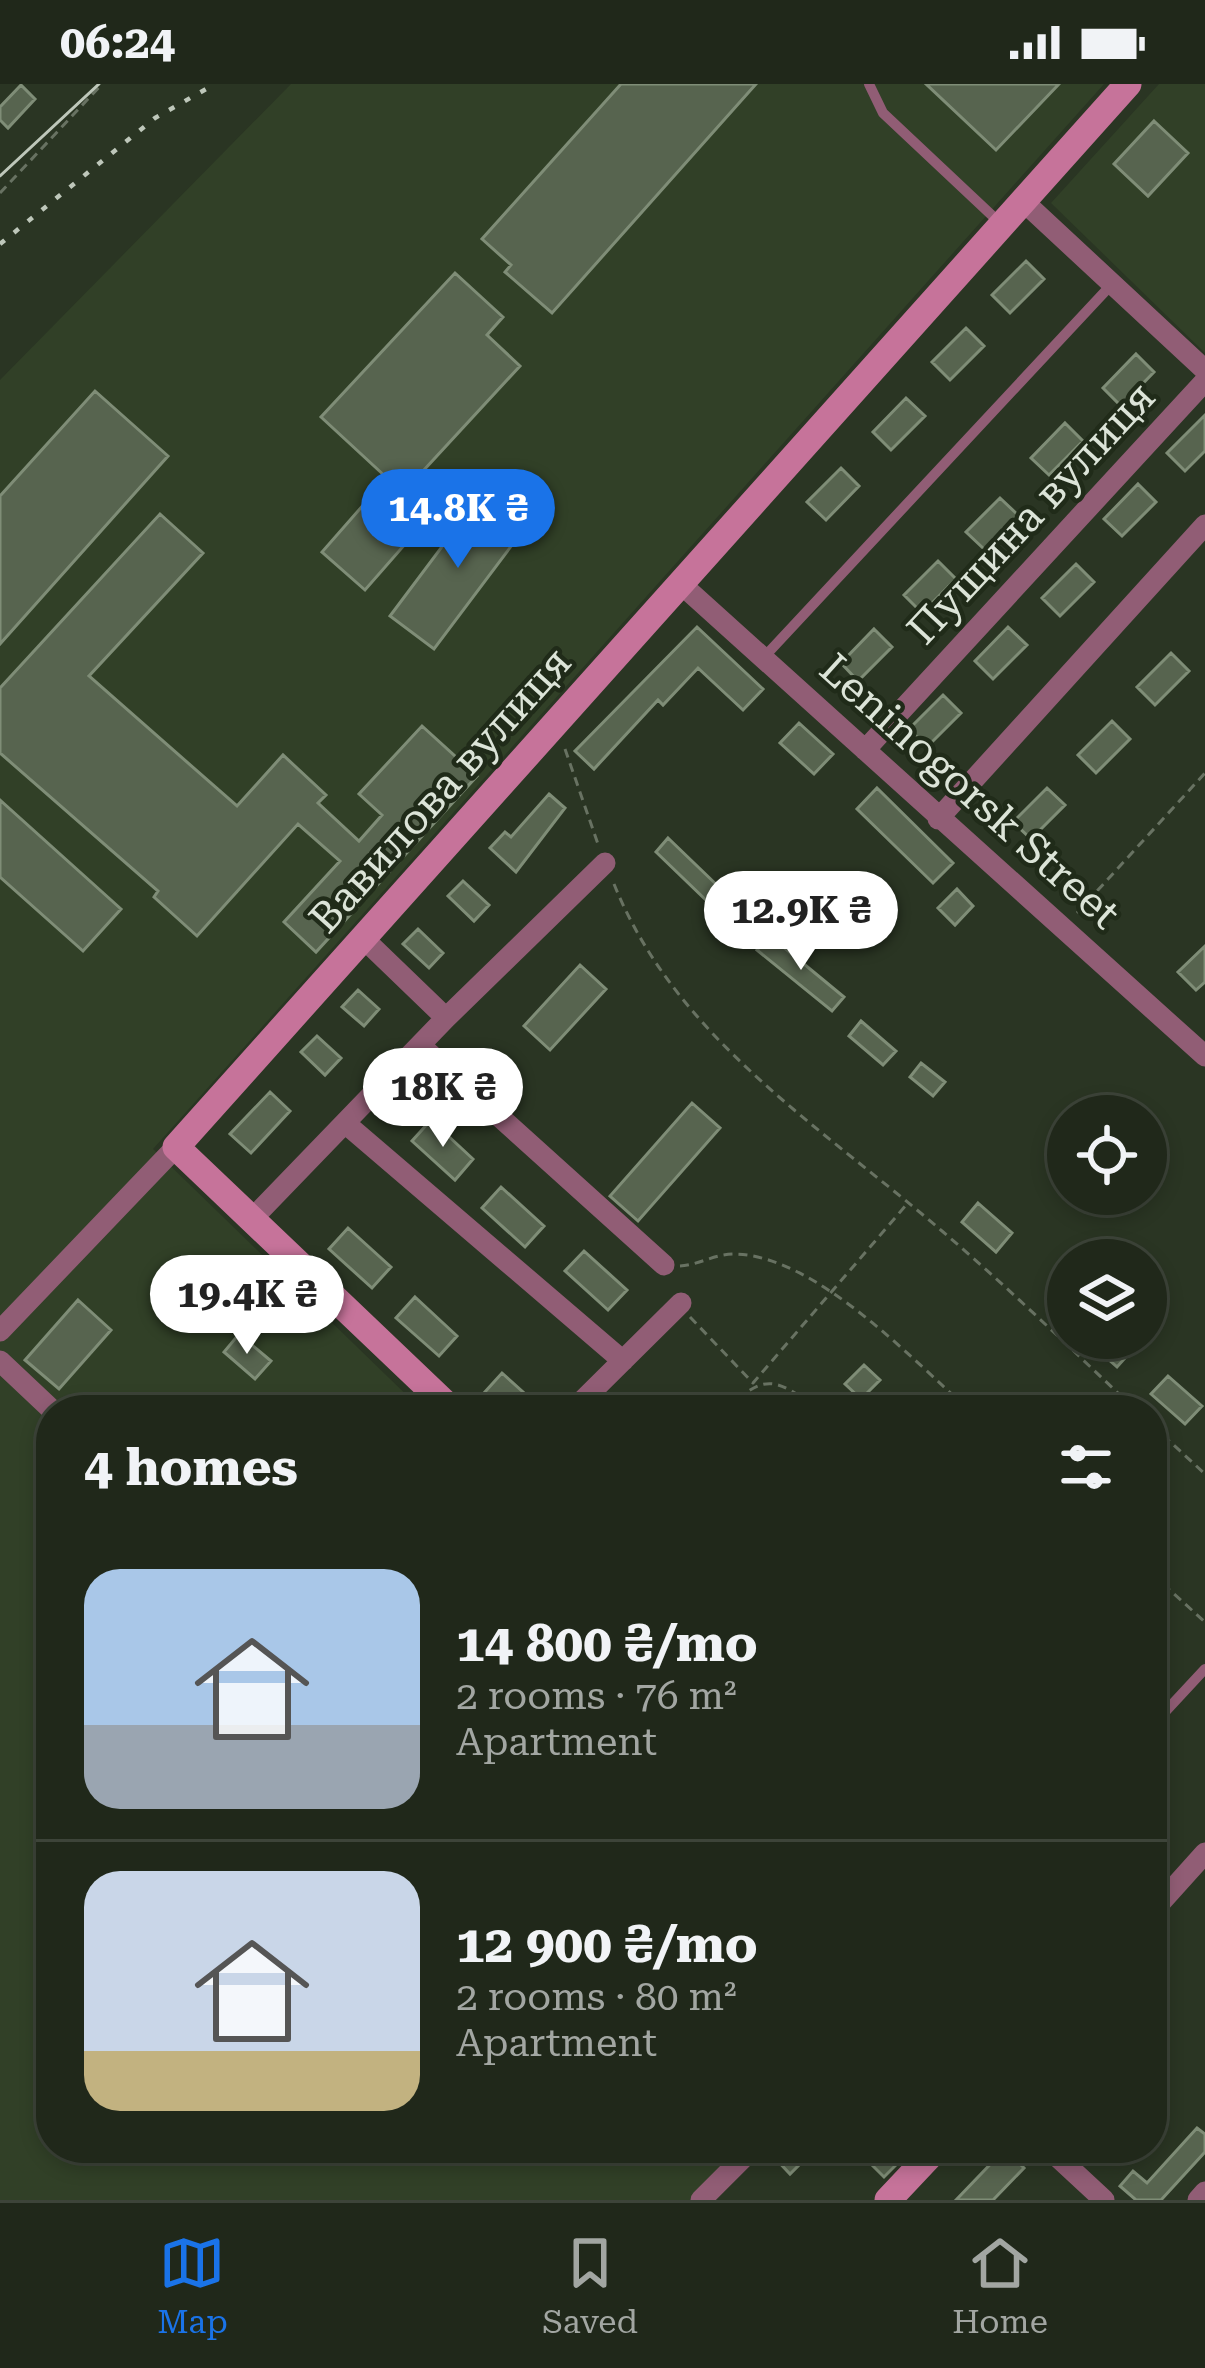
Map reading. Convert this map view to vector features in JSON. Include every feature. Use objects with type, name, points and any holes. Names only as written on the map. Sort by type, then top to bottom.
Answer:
[{"type":"street","name":"Вавилова вулиця","points":[[0,1331],[176,1147],[1128,84]]},
{"type":"street","points":[[1023,201],[1205,370]]},
{"type":"street","name":"Пущина вулиця","points":[[865,750],[1205,381]]},
{"type":"street","points":[[938,819],[1205,525]]},
{"type":"street","name":"Leninogorsk Street","points":[[682,584],[938,819],[1204,1052]]},
{"type":"street","points":[[252,1219],[446,1018],[605,863]]},
{"type":"street","points":[[363,938],[446,1018]]},
{"type":"street","points":[[420,1046],[664,1265]]},
{"type":"street","points":[[345,1123],[623,1360]]},
{"type":"street","points":[[176,1147],[436,1395]]},
{"type":"street","points":[[588,1395],[681,1303]]},
{"type":"street","points":[[0,1361],[36,1395]]},
{"type":"street","points":[[1167,1895],[1205,1852]]},
{"type":"street","points":[[703,2199],[738,2163]]},
{"type":"street","points":[[889,2200],[923,2163]]},
{"type":"street","points":[[1064,2163],[1104,2200]]},
{"type":"street","points":[[1198,2200],[1205,2192]]},
{"type":"lane","points":[[869,84],[883,113],[1002,225]]},
{"type":"lane","points":[[765,656],[1112,284]]},
{"type":"lane","points":[[1167,1710],[1205,1670]]},
{"type":"path","points":[[0,193],[101,84]]},
{"type":"path","points":[[556,723],[628,920],[676,998],[765,1085],[908,1203],[1119,1395]]},
{"type":"path","points":[[1062,929],[1205,773]]},
{"type":"path","points":[[741,1395],[908,1203]]},
{"type":"path","points":[[664,1265],[692,1265],[736,1254],[783,1269],[830,1293],[951,1395]]},
{"type":"path","points":[[681,1303],[705,1336],[753,1383]]},
{"type":"path","points":[[753,1383],[767,1381],[797,1395]]},
{"type":"path","points":[[1167,1438],[1205,1474]]},
{"type":"path","points":[[1167,1588],[1205,1622]]},
{"type":"shaded area","points":[[291,84],[1104,84],[153,1149],[407,1395],[36,1395],[36,2163],[735,2163],[701,2200],[0,2200],[0,380]]},
{"type":"shaded area","points":[[1159,84],[1205,84],[1205,353],[1051,203]]},
{"type":"building","points":[[621,84],[756,84],[552,313],[505,272],[511,265],[482,239]]},
{"type":"building","points":[[926,84],[1059,84],[996,150]]},
{"type":"building","points":[[21,85],[35,99],[8,128],[0,120],[0,107]]},
{"type":"building","points":[[1154,121],[1188,153],[1148,196],[1114,164]]},
{"type":"building","points":[[1026,261],[1044,279],[1010,313],[992,295]]},
{"type":"building","points":[[455,273],[503,317],[487,335],[520,366],[387,510],[414,534],[365,590],[322,552],[387,478],[321,417]]},
{"type":"building","points":[[966,328],[984,346],[950,380],[932,362]]},
{"type":"building","points":[[1136,354],[1154,372],[1121,406],[1103,388]]},
{"type":"building","points":[[95,391],[168,456],[0,644],[0,496]]},
{"type":"building","points":[[906,398],[925,416],[891,450],[873,432]]},
{"type":"building","points":[[1205,415],[1205,451],[1185,471],[1167,453]]},
{"type":"building","points":[[1065,423],[1083,441],[1049,475],[1031,458]]},
{"type":"building","points":[[841,468],[859,486],[826,520],[807,502]]},
{"type":"building","points":[[1138,484],[1156,502],[1122,536],[1104,519]]},
{"type":"building","points":[[483,492],[527,525],[434,649],[390,616]]},
{"type":"building","points":[[1000,498],[1018,515],[984,549],[966,532]]},
{"type":"building","points":[[160,514],[203,553],[89,676],[237,806],[283,755],[326,795],[318,803],[359,841],[382,815],[359,794],[422,726],[477,776],[316,952],[284,922],[340,861],[298,824],[197,936],[154,897],[158,891],[0,753],[0,688]]},
{"type":"building","points":[[938,561],[956,579],[922,613],[904,595]]},
{"type":"building","points":[[1076,564],[1094,582],[1060,616],[1042,598]]},
{"type":"building","points":[[697,627],[763,689],[743,710],[698,668],[663,705],[658,700],[594,769],[575,751]]},
{"type":"building","points":[[1008,627],[1027,645],[993,679],[975,661]]},
{"type":"building","points":[[874,629],[892,647],[858,681],[841,663]]},
{"type":"building","points":[[1171,653],[1189,671],[1155,705],[1137,687]]},
{"type":"building","points":[[943,695],[961,713],[927,747],[909,729]]},
{"type":"building","points":[[1112,721],[1130,739],[1096,773],[1078,755]]},
{"type":"building","points":[[799,723],[833,754],[814,774],[780,743]]},
{"type":"building","points":[[877,788],[953,863],[933,883],[857,809]]},
{"type":"building","points":[[1047,788],[1065,805],[1031,839],[1013,822]]},
{"type":"building","points":[[549,794],[565,808],[516,872],[490,848],[505,832],[511,837]]},
{"type":"building","points":[[0,800],[121,909],[83,951],[0,877]]},
{"type":"building","points":[[668,838],[747,914],[735,928],[656,852]]},
{"type":"building","points":[[463,881],[489,905],[474,921],[448,896]]},
{"type":"building","points":[[957,889],[973,906],[955,925],[938,908]]},
{"type":"building","points":[[418,929],[443,953],[429,968],[403,944]]},
{"type":"building","points":[[770,936],[844,997],[832,1011],[757,950]]},
{"type":"building","points":[[1205,946],[1205,982],[1196,990],[1178,972]]},
{"type":"building","points":[[580,965],[606,989],[550,1050],[524,1026]]},
{"type":"building","points":[[358,990],[379,1009],[364,1026],[342,1007]]},
{"type":"building","points":[[861,1021],[896,1051],[883,1065],[849,1036]]},
{"type":"building","points":[[317,1036],[341,1058],[325,1075],[301,1052]]},
{"type":"building","points":[[921,1063],[945,1082],[933,1096],[910,1077]]},
{"type":"building","points":[[270,1092],[290,1111],[251,1153],[230,1134]]},
{"type":"building","points":[[692,1103],[720,1128],[638,1221],[610,1196]]},
{"type":"building","points":[[431,1120],[473,1159],[455,1180],[412,1141]]},
{"type":"building","points":[[501,1187],[544,1226],[525,1247],[482,1208]]},
{"type":"building","points":[[978,1203],[1012,1233],[996,1252],[962,1222]]},
{"type":"building","points":[[348,1228],[391,1267],[372,1288],[329,1249]]},
{"type":"building","points":[[584,1251],[627,1290],[608,1310],[565,1271]]},
{"type":"building","points":[[415,1297],[457,1336],[439,1356],[396,1318]]},
{"type":"building","points":[[78,1300],[111,1330],[59,1389],[25,1360]]},
{"type":"building","points":[[239,1334],[271,1361],[255,1379],[224,1352]]},
{"type":"building","points":[[864,1365],[880,1380],[865,1395],[857,1395],[845,1384]]},
{"type":"building","points":[[502,1373],[526,1395],[486,1395]]},
{"type":"building","points":[[1168,1376],[1202,1406],[1185,1424],[1167,1408],[1167,1395],[1151,1394]]},
{"type":"building","points":[[1197,2128],[1205,2134],[1205,2152],[1161,2200],[1136,2200],[1120,2186],[1133,2171],[1147,2183]]},
{"type":"building","points":[[780,2163],[801,2163],[790,2174]]},
{"type":"building","points":[[870,2163],[898,2163],[884,2177]]},
{"type":"building","points":[[992,2163],[1019,2163],[1024,2168],[993,2200],[956,2200]]},
{"type":"tram line","points":[[0,176],[99,84]]},
{"type":"railway","points":[[0,244],[155,118],[215,84]]}]
